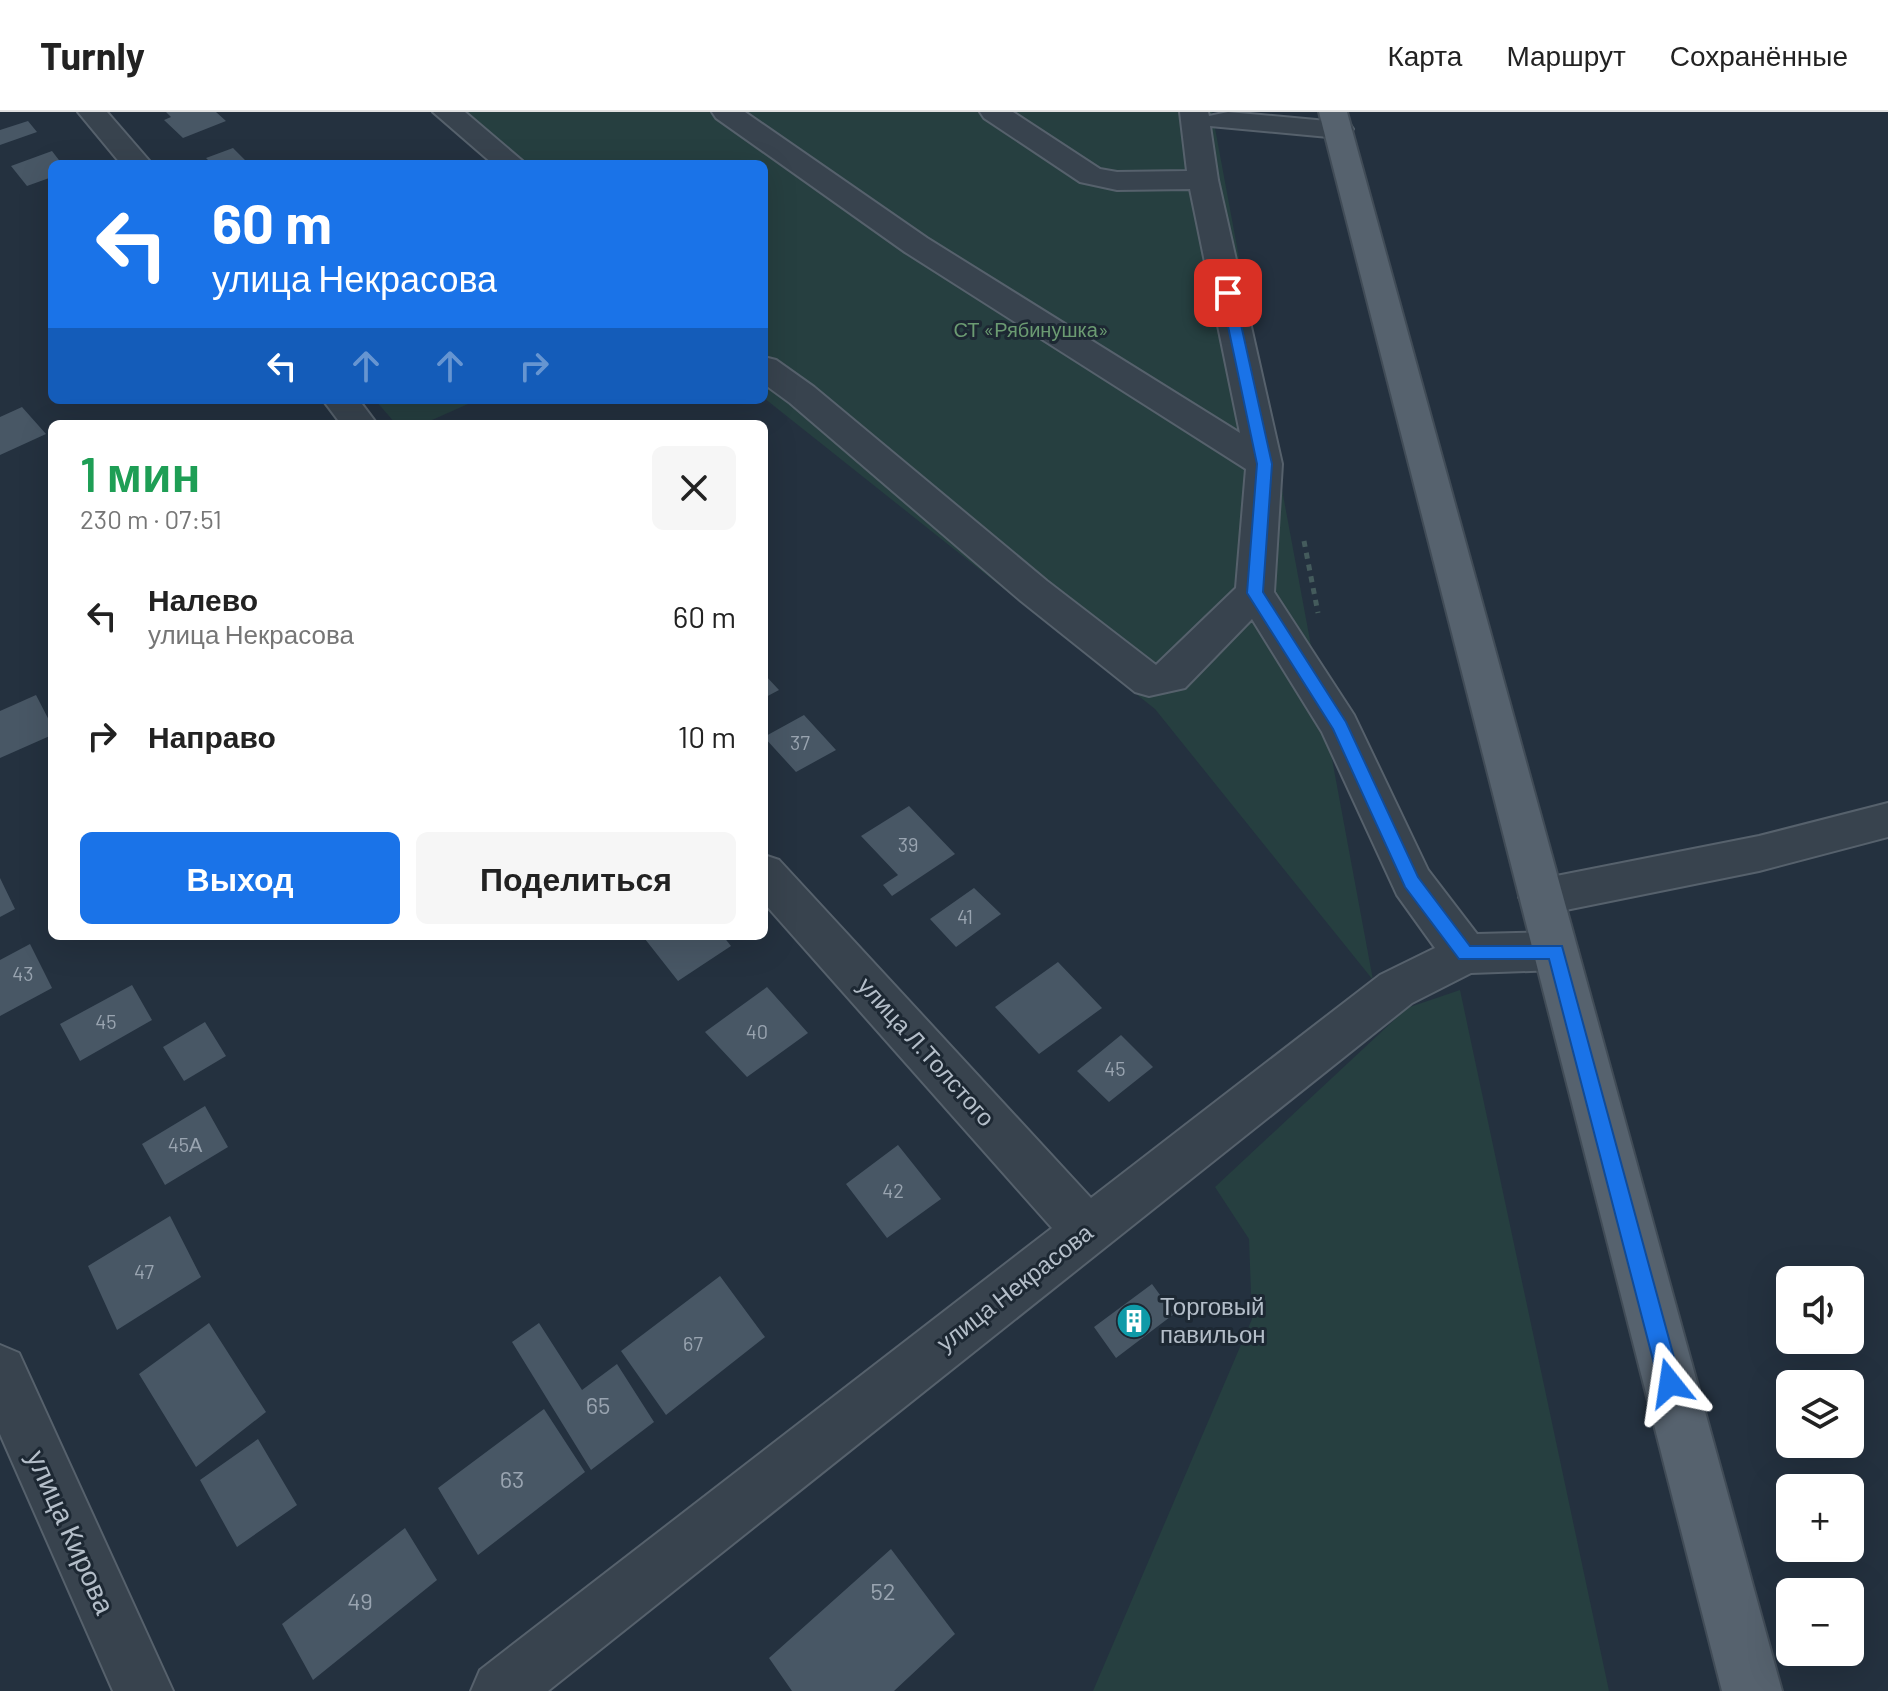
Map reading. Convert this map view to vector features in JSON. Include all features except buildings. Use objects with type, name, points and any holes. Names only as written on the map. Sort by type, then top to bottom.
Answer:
[{"type":"main road","points":[[1336,120],[1752,1691]]},
{"type":"street","points":[[92,112],[134,160]]},
{"type":"street","points":[[447,112],[506,160]]},
{"type":"street","points":[[726,112],[916,245],[1264,464]]},
{"type":"street","points":[[994,112],[1091,176],[1117,181],[1203,180]]},
{"type":"street","points":[[1336,120],[1207,116],[1203,180],[1264,464],[1255,593],[1340,726],[1412,882],[1466,954]]},
{"type":"street","points":[[768,371],[802,395],[1034,591],[1149,681],[1171,677],[1255,593]]},
{"type":"street","points":[[343,404],[357,420]]},
{"type":"street","points":[[1541,897],[1666,875],[1786,849],[1888,820]]},
{"type":"street","name":"улица Л.Толстого","points":[[768,877],[1088,1231]]},
{"type":"street","name":"улица Некрасова","points":[[501,1691],[1396,989],[1466,954],[1556,951]]},
{"type":"street","name":"улица Кирова","points":[[0,1372],[143,1691]]},
{"type":"green space","name":"СТ «Рябинушка»","points":[[433,112],[1212,112],[1373,980],[1155,709],[768,401],[768,160],[490,160]]},
{"type":"green space","points":[[378,404],[468,404],[432,420],[392,420]]},
{"type":"green space","points":[[1460,990],[1609,1691],[1093,1691],[1252,1319],[1249,1239],[1215,1187],[1407,1008]]},
{"type":"place","name":"Торговый павильон","points":[[1134,1321]]},
{"type":"route","points":[[1228,293],[1264,464],[1255,593],[1340,726],[1412,882],[1466,954],[1556,951],[1670,1383]]}]
